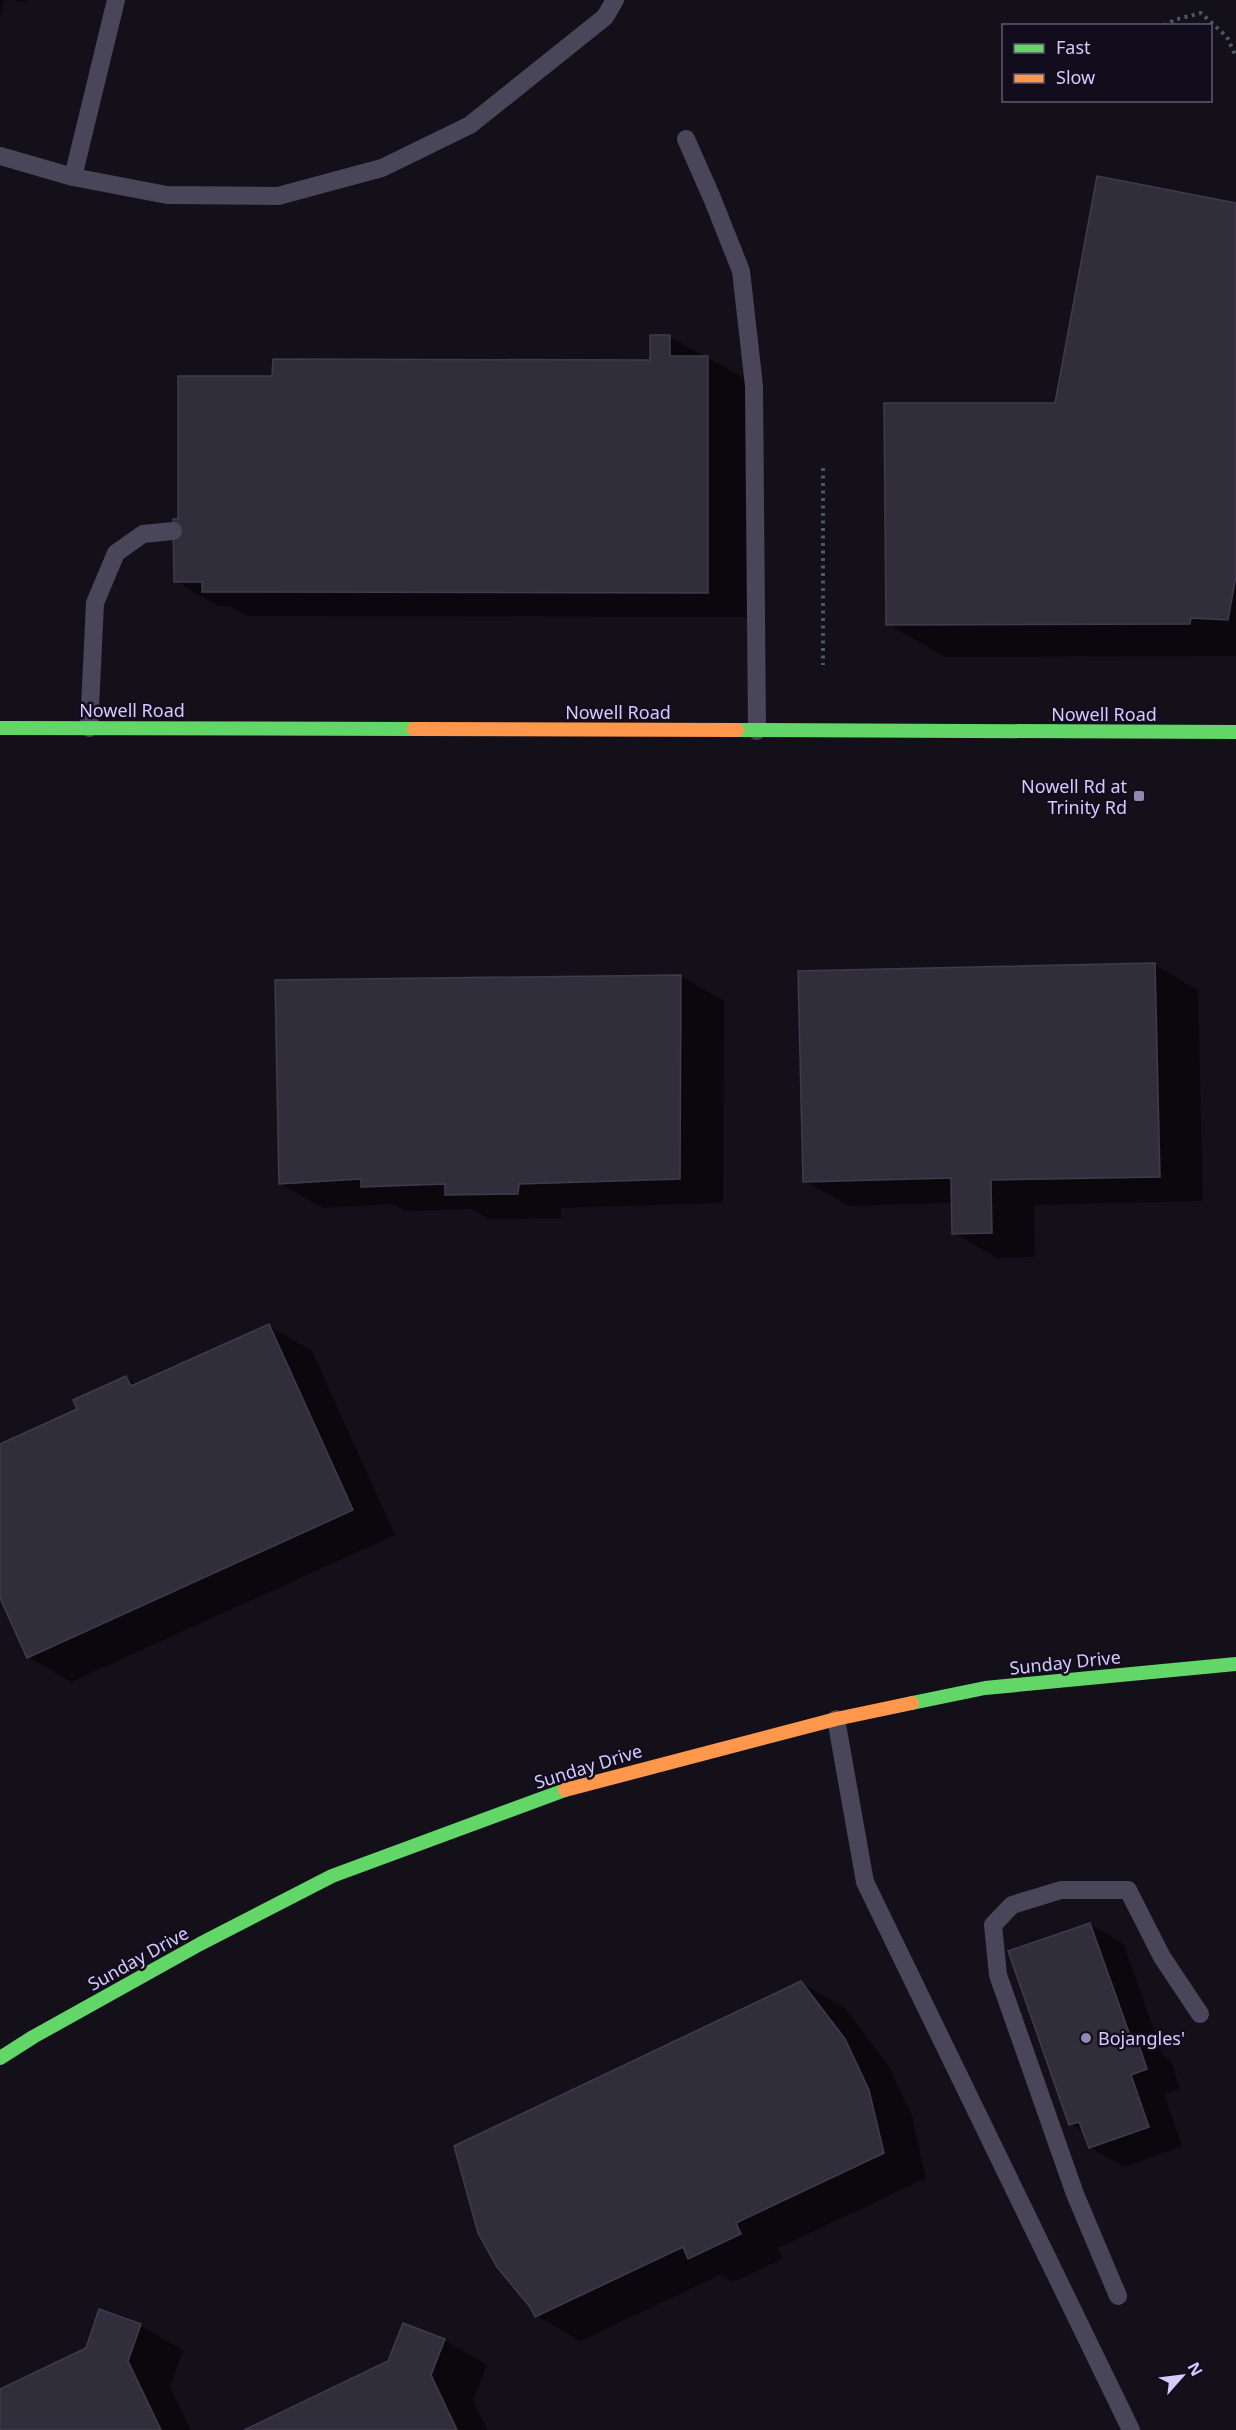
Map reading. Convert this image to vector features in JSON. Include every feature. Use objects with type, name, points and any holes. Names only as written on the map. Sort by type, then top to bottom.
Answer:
[{"type":"street","name":"Nowell Road","points":[[0,728],[1236,732]]},
{"type":"street","name":"Sunday Drive","points":[[0,2058],[33,2037],[200,1944],[332,1876],[576,1786],[836,1719],[986,1688],[1236,1664]]},
{"type":"lane","points":[[74,177],[116,0]]},
{"type":"lane","points":[[0,156],[74,177],[167,195],[278,196],[382,168],[470,125],[605,17],[615,0]]},
{"type":"lane","points":[[686,140],[741,271],[754,386],[757,730]]},
{"type":"lane","points":[[89,728],[95,603],[116,553],[142,534],[173,531]]},
{"type":"lane","points":[[836,1719],[865,1882],[1131,2430]]},
{"type":"lane","points":[[1118,2296],[1075,2194],[998,1975],[993,1925],[1012,1905],[1061,1890],[1128,1890],[1162,1957],[1200,2014]]},
{"type":"path","points":[[1167,24],[1201,13],[1227,37],[1236,57]]},
{"type":"path","points":[[823,468],[823,664]]},
{"type":"building","points":[[1097,176],[1236,203],[1236,576],[1228,620],[1191,618],[1190,624],[886,625],[884,403],[1055,403]]},
{"type":"building","points":[[650,335],[670,335],[670,356],[708,356],[708,593],[202,592],[202,582],[174,582],[173,519],[178,519],[178,376],[272,376],[273,359],[650,360]]},
{"type":"building","points":[[1155,963],[1160,1177],[991,1180],[992,1233],[952,1234],[951,1178],[803,1182],[798,971]]},
{"type":"building","points":[[681,975],[680,1179],[519,1184],[518,1194],[445,1195],[445,1184],[361,1187],[361,1179],[279,1184],[275,980]]},
{"type":"building","points":[[269,1324],[353,1510],[27,1658],[0,1598],[0,1444],[77,1409],[73,1400],[126,1376],[131,1386]]},
{"type":"building","points":[[1090,1923],[1132,2041],[1137,2039],[1147,2069],[1131,2075],[1149,2127],[1089,2148],[1079,2122],[1069,2125],[1008,1951]]},
{"type":"building","points":[[801,1981],[845,2039],[869,2090],[884,2153],[736,2223],[741,2234],[688,2259],[683,2247],[535,2317],[530,2307],[497,2267],[478,2233],[454,2146]]},
{"type":"building","points":[[99,2309],[141,2324],[128,2361],[161,2430],[0,2430],[0,2389],[86,2348]]},
{"type":"building","points":[[403,2323],[445,2339],[431,2375],[457,2430],[244,2430],[388,2361]]},
{"type":"traffic: fast","points":[[0,728],[414,729]]},
{"type":"traffic: fast","points":[[737,730],[1236,732]]},
{"type":"traffic: fast","points":[[912,1703],[985,1688],[1236,1664]]},
{"type":"traffic: fast","points":[[0,2058],[33,2037],[200,1944],[332,1876],[565,1790]]},
{"type":"traffic: slow","points":[[414,729],[737,730]]},
{"type":"traffic: slow","points":[[565,1790],[836,1719],[912,1703]]},
{"type":"place","name":"Nowell Rd at Trinity Rd","points":[[1139,796]]},
{"type":"place","name":"Bojangles'","points":[[1086,2038]]}]
